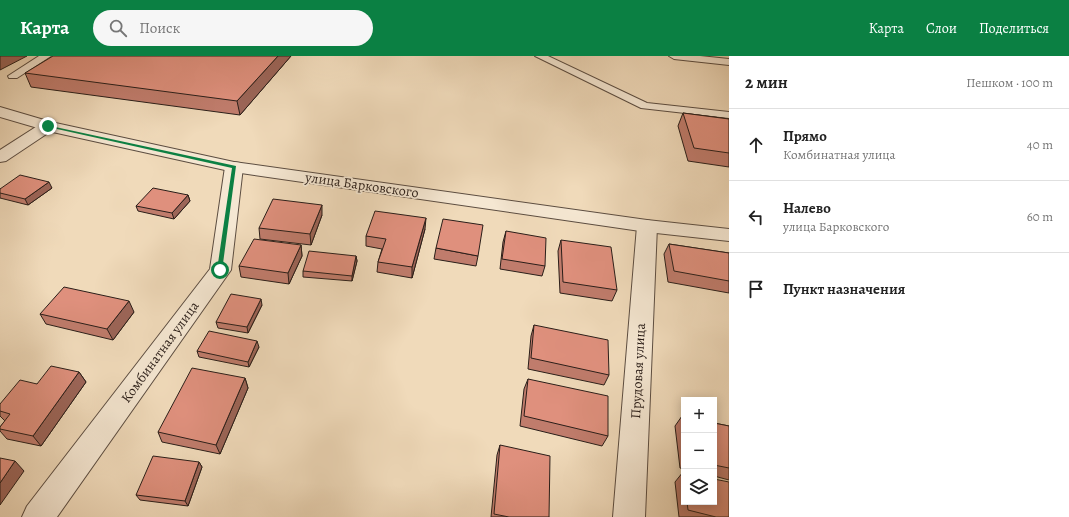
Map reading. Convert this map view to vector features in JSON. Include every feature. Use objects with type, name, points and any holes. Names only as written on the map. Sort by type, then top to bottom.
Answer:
[{"type":"street","name":"улица Барковского","points":[[0,112],[48,126],[234,167],[647,226],[729,236]]},
{"type":"street","points":[[0,157],[48,126]]},
{"type":"street","name":"Комбинатная улица","points":[[38,517],[220,270],[234,167]]},
{"type":"street","name":"Прудовая улица","points":[[629,517],[647,226]]},
{"type":"lane","points":[[13,76],[46,56]]},
{"type":"lane","points":[[540,56],[644,106],[729,115]]},
{"type":"lane","points":[[674,56],[729,62]]},
{"type":"building","points":[[53,56],[278,56],[237,101],[25,73]]},
{"type":"building","points":[[683,113],[729,119],[729,153],[694,148]]},
{"type":"building","points":[[20,175],[49,182],[25,199],[0,193],[0,189]]},
{"type":"building","points":[[153,188],[188,195],[172,213],[136,206]]},
{"type":"building","points":[[273,199],[322,205],[310,234],[259,228]]},
{"type":"building","points":[[375,211],[426,218],[412,267],[378,262],[386,239],[366,236]]},
{"type":"building","points":[[443,219],[483,225],[478,256],[436,248]]},
{"type":"building","points":[[506,231],[546,238],[545,266],[502,259]]},
{"type":"building","points":[[254,239],[301,245],[288,273],[239,266]]},
{"type":"building","points":[[561,240],[611,247],[617,290],[563,282]]},
{"type":"building","points":[[669,244],[729,253],[729,281],[674,271]]},
{"type":"building","points":[[309,251],[356,256],[352,276],[303,271]]},
{"type":"building","points":[[64,287],[129,301],[107,329],[40,314]]},
{"type":"building","points":[[231,294],[261,299],[247,327],[216,322]]},
{"type":"building","points":[[534,325],[608,340],[609,375],[531,358]]},
{"type":"building","points":[[209,331],[257,341],[248,362],[197,351]]},
{"type":"building","points":[[51,366],[79,372],[33,436],[0,429],[10,414],[0,411],[0,404],[20,380],[37,384]]},
{"type":"building","points":[[192,368],[245,378],[216,445],[158,432]]},
{"type":"building","points":[[528,379],[608,396],[608,436],[524,416]]},
{"type":"building","points":[[717,424],[729,426],[729,468],[717,466]]},
{"type":"building","points":[[500,445],[550,456],[549,517],[509,517],[494,514]]},
{"type":"building","points":[[153,456],[199,462],[185,501],[136,495]]},
{"type":"building","points":[[0,458],[15,461],[0,483]]},
{"type":"building","points":[[717,480],[729,482],[729,517],[716,517],[688,510],[687,505],[717,505]]},
{"type":"route","points":[[48,126],[234,167],[220,270]]}]
